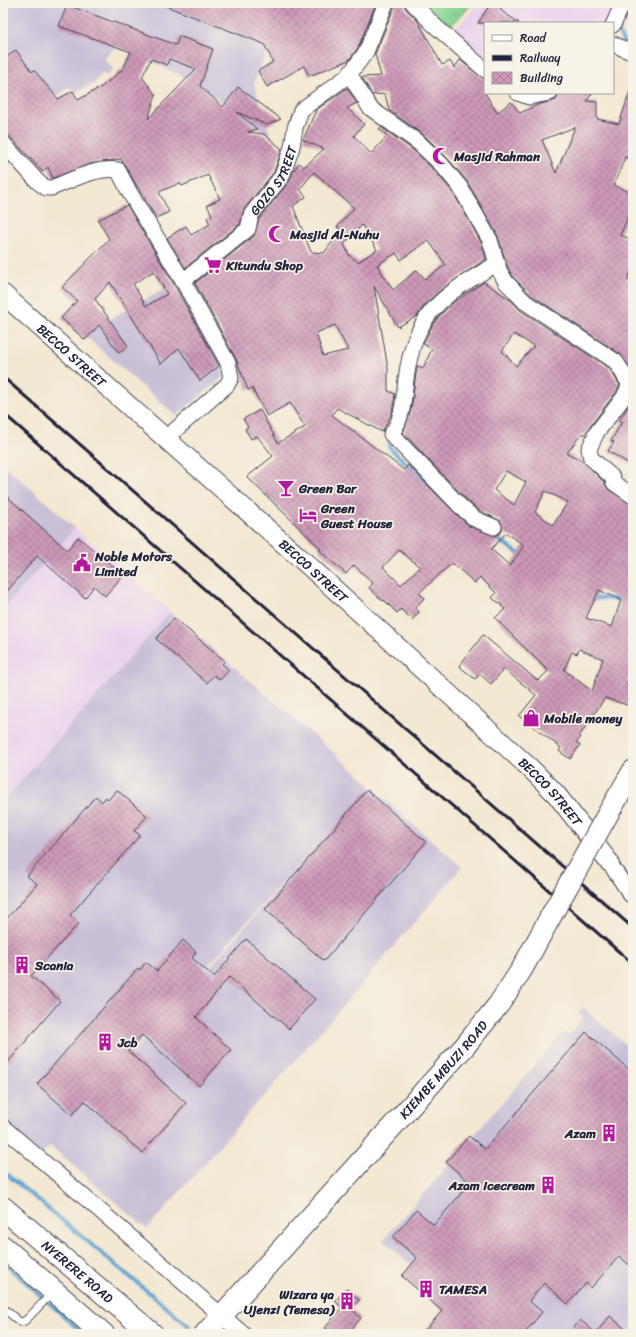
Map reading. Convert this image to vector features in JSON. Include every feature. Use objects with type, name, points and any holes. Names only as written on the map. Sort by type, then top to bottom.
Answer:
[{"type":"highway","name":"NYERERE ROAD","points":[[3,1208],[152,1334]]},
{"type":"highway","points":[[3,1247],[54,1291],[98,1332]]},
{"type":"main road","name":"KIEMBE MBUZI ROAD","points":[[205,1334],[465,1046],[499,1004],[522,969],[633,771]]},
{"type":"street","name":"GOZO STREET","points":[[183,281],[248,229],[251,215],[282,176],[292,147],[295,128],[301,110],[351,72],[366,52],[386,3]]},
{"type":"street","points":[[413,3],[433,24],[484,69]]},
{"type":"street","points":[[614,23],[623,3]]},
{"type":"street","points":[[614,44],[633,53]]},
{"type":"street","points":[[351,72],[350,75],[355,86],[370,108],[419,143],[442,165],[460,187],[490,240],[506,282],[525,302],[615,361],[622,368],[623,376],[630,384],[624,397],[597,432],[589,449],[591,458],[612,477],[614,483],[633,496]]},
{"type":"street","points":[[521,94],[529,97],[545,94]]},
{"type":"street","points":[[3,143],[38,182],[46,188],[51,188],[85,175],[112,169],[118,170],[131,195],[183,281],[228,363],[231,378],[227,385],[166,438]]},
{"type":"street","points":[[494,527],[475,520],[391,434],[395,430],[403,405],[408,365],[424,319],[456,288],[498,263]]},
{"type":"street","name":"BECCO STREET","points":[[3,294],[418,664],[531,769],[556,794],[609,862]]},
{"type":"street","points":[[609,862],[632,894]]},
{"type":"street","points":[[3,1127],[243,1334]]},
{"type":"lane","points":[[3,1308],[20,1322],[25,1321],[54,1291]]},
{"type":"shaded area","points":[[3,3],[285,3],[254,83],[271,137],[190,80],[117,45],[104,59],[113,69],[107,76],[102,72],[94,84],[76,92],[69,87],[39,111],[3,97]]},
{"type":"shaded area","points":[[479,3],[620,3],[612,22],[484,22],[484,70],[448,37]]},
{"type":"shaded area","points":[[174,283],[222,366],[223,377],[176,416],[83,334]]},
{"type":"shaded area","points":[[3,464],[75,528],[3,610]]},
{"type":"shaded area","points":[[75,528],[170,612],[3,802],[3,610]]},
{"type":"shaded area","points":[[170,612],[370,784],[368,785],[462,867],[335,1015],[147,1229],[50,1146],[41,1156],[3,1121],[3,802]],"holes":[[[348,808],[229,946],[62,1132]]]},
{"type":"shaded area","points":[[583,1007],[633,1051],[633,1334],[489,1334],[383,1240],[564,1032],[569,1035],[583,1018],[578,1013]]},
{"type":"green space","points":[[418,3],[473,3],[444,33]]},
{"type":"building","points":[[158,3],[372,3],[375,6],[358,48],[349,60],[309,76],[304,66],[267,87],[258,71],[273,62],[264,44]]},
{"type":"building","points":[[396,3],[404,3],[406,9],[418,21],[442,65],[450,61],[454,68],[460,60],[484,79],[484,94],[486,94],[497,113],[511,102],[520,113],[537,105],[556,100],[559,94],[591,94],[587,101],[597,102],[597,119],[619,124],[630,91],[633,92],[633,159],[625,157],[614,185],[633,194],[633,206],[620,235],[633,240],[633,267],[627,280],[633,281],[633,372],[620,354],[531,295],[513,277],[507,266],[498,236],[467,181],[425,136],[389,110],[385,94],[372,95],[362,77],[381,76],[375,54]],"holes":[[[575,127],[556,173],[542,140]]]},
{"type":"building","points":[[491,3],[505,3],[500,10],[518,22],[484,22],[478,23]]},
{"type":"building","points":[[67,5],[176,45],[179,36],[213,49],[200,86],[223,107],[238,87],[281,119],[267,125],[237,112],[257,129],[248,132],[264,134],[282,149],[274,172],[244,209],[240,224],[185,268],[167,238],[186,226],[191,235],[210,224],[207,218],[212,215],[207,205],[220,199],[208,175],[182,186],[180,183],[159,192],[169,212],[156,218],[121,159],[90,164],[53,178],[48,167],[43,172],[3,129],[3,60],[16,50],[32,72],[34,70],[58,99],[73,91],[78,100],[101,87],[123,69],[131,52],[59,26]],"holes":[[[151,59],[167,65],[169,59],[196,69],[148,119],[156,95],[142,77]]]},
{"type":"building","points":[[347,88],[357,103],[347,108],[364,124],[354,136],[371,154],[387,136],[379,129],[381,127],[413,150],[435,171],[453,192],[482,244],[486,259],[442,289],[428,301],[417,316],[398,327],[374,286],[388,369],[388,391],[395,394],[392,413],[382,432],[337,408],[332,415],[404,470],[408,465],[469,526],[495,536],[502,531],[501,521],[480,511],[468,501],[403,433],[411,410],[417,366],[423,368],[432,349],[423,344],[432,326],[441,314],[453,303],[484,282],[512,301],[520,310],[609,368],[620,385],[584,435],[582,433],[567,453],[583,461],[604,482],[609,490],[633,505],[633,667],[627,683],[633,685],[633,699],[630,706],[605,698],[579,736],[581,737],[576,743],[580,745],[570,759],[559,751],[561,748],[519,716],[536,695],[504,669],[491,684],[480,674],[475,679],[459,666],[483,635],[538,681],[548,671],[495,618],[505,609],[492,598],[496,593],[480,577],[475,583],[452,563],[419,593],[424,598],[415,608],[419,612],[412,620],[401,609],[397,613],[369,588],[373,583],[354,565],[346,574],[319,550],[321,549],[247,477],[273,456],[257,436],[251,439],[245,429],[248,427],[243,419],[260,410],[278,443],[305,427],[290,403],[267,416],[252,388],[248,390],[236,359],[195,283],[254,236],[259,219],[289,182],[299,163],[304,167],[324,149],[303,140],[316,110]],"holes":[[[314,172],[354,208],[337,227],[341,230],[324,253],[311,252],[293,206],[306,197],[300,189]],[[362,225],[377,250],[358,262],[349,255],[344,244]],[[428,240],[446,265],[425,279],[417,270],[393,290],[377,265],[396,253],[401,260]],[[335,325],[348,350],[323,356],[316,333]],[[514,334],[534,346],[516,366],[502,351]],[[506,471],[526,482],[514,505],[494,490]],[[545,491],[568,502],[553,525],[535,512]],[[506,533],[524,545],[510,566],[491,549]],[[399,550],[420,567],[401,585],[383,567]],[[599,590],[621,600],[612,627],[586,618]],[[579,649],[603,659],[592,691],[564,670],[572,652],[577,654]]]},
{"type":"building","points":[[127,205],[175,286],[219,366],[200,381],[179,348],[161,364],[110,282],[95,299],[128,346],[119,353],[99,325],[85,340],[61,318],[77,301],[62,287],[109,239],[98,220]],"holes":[[[154,271],[167,294],[146,306],[133,284]]]},
{"type":"building","points":[[633,399],[633,466],[608,451],[614,442],[611,441],[622,422],[619,421]]},
{"type":"building","points":[[3,493],[67,550],[78,537],[123,575],[105,596],[94,586],[85,598],[37,556],[3,596]]},
{"type":"building","points":[[174,618],[225,661],[222,664],[229,670],[220,680],[214,675],[207,683],[156,639]]},
{"type":"building","points":[[117,790],[147,816],[134,831],[140,835],[70,915],[79,923],[31,976],[60,1001],[3,1068],[3,923],[37,884],[27,876],[96,796],[102,802],[106,797],[108,800]]},
{"type":"building","points":[[367,790],[426,842],[324,961],[265,909]]},
{"type":"building","points":[[246,939],[315,999],[289,1029],[229,977],[196,1017],[231,1050],[199,1086],[142,1035],[128,1051],[186,1103],[142,1153],[85,1101],[72,1115],[37,1084],[138,968],[140,970],[146,962],[157,971],[183,940],[196,952],[192,958],[214,977]]},
{"type":"building","points":[[586,1032],[633,1073],[633,1268],[619,1256],[591,1288],[586,1283],[568,1304],[544,1283],[529,1301],[542,1312],[524,1334],[422,1334],[442,1311],[402,1276],[417,1258],[393,1237],[416,1210],[434,1225],[470,1183],[446,1162],[469,1136],[485,1149]]},
{"type":"building","points":[[346,1289],[359,1300],[351,1309],[361,1318],[347,1334],[332,1334],[325,1328],[342,1308],[335,1301]]},
{"type":"building","points":[[610,1316],[631,1334],[579,1334],[573,1329],[580,1320],[596,1333]]},
{"type":"waterway","points":[[620,26],[618,31],[624,43]]},
{"type":"waterway","points":[[391,440],[389,447],[436,491]]},
{"type":"waterway","points":[[485,530],[522,556]]},
{"type":"waterway","points":[[590,600],[601,598],[623,600]]},
{"type":"waterway","points":[[3,1171],[189,1326]]},
{"type":"waterway","points":[[3,1262],[84,1334]]},
{"type":"railway","points":[[3,377],[633,928]]},
{"type":"railway","points":[[3,413],[633,964]]},
{"type":"place","name":"Masjid Rahman","points":[[441,156]]},
{"type":"place","name":"Masjid Al-Nuhu","points":[[277,234]]},
{"type":"place","name":"Kitundu Shop","points":[[213,265]]},
{"type":"place","name":"Green Bar","points":[[286,488]]},
{"type":"place","name":"Green Guest House","points":[[308,515]]},
{"type":"place","name":"Noble Motors Limited","points":[[82,563]]},
{"type":"place","name":"Mobile money","points":[[531,718]]},
{"type":"place","name":"Scania","points":[[22,965]]},
{"type":"place","name":"Jcb","points":[[105,1042]]},
{"type":"place","name":"Azam","points":[[609,1133]]},
{"type":"place","name":"Azam Icecream","points":[[548,1185]]},
{"type":"place","name":"TAMESA","points":[[426,1289]]},
{"type":"place","name":"Wizara ya Ujenzi (Temesa)","points":[[347,1301]]}]
